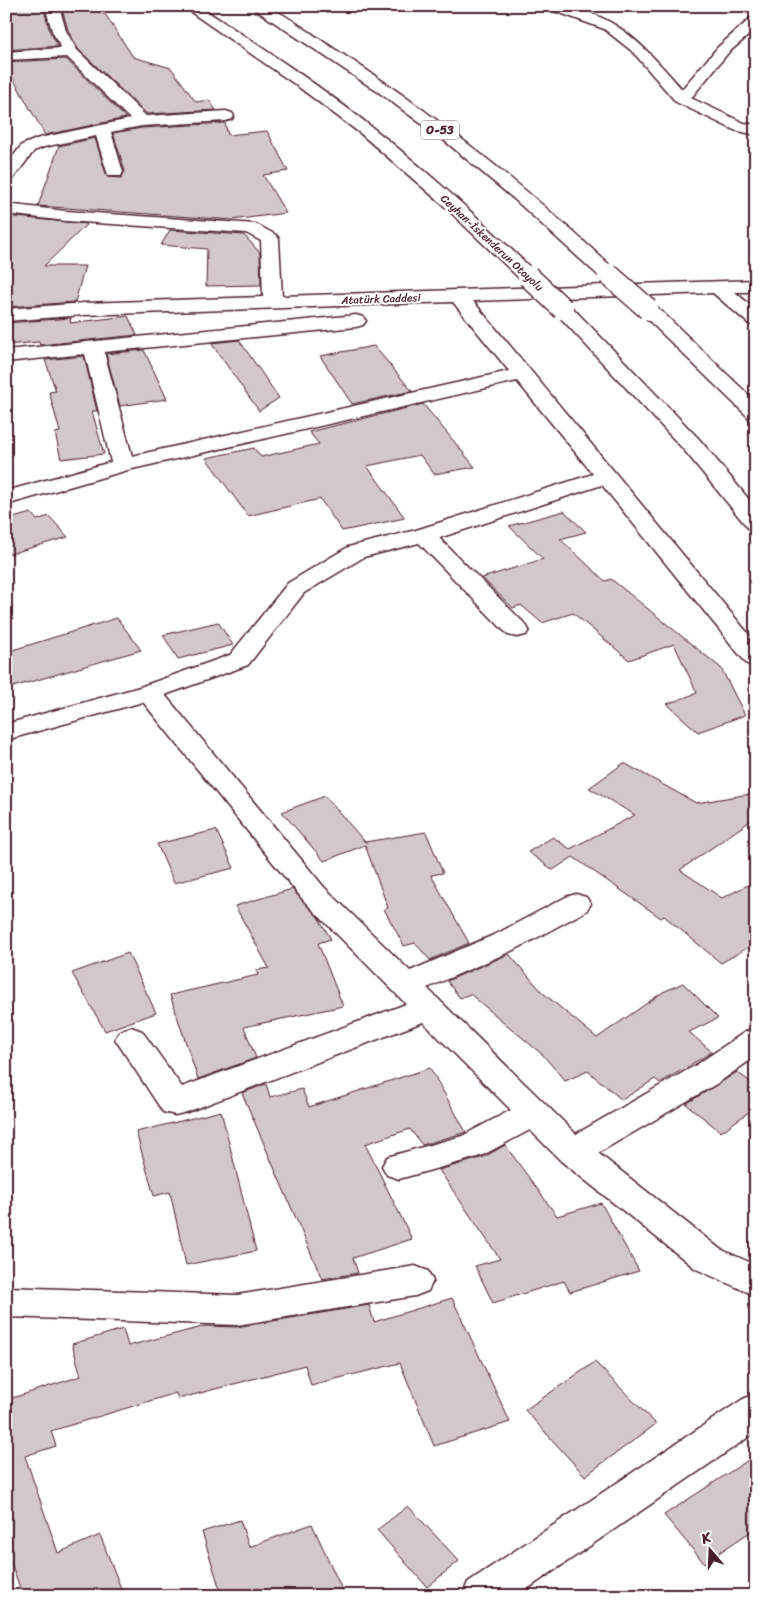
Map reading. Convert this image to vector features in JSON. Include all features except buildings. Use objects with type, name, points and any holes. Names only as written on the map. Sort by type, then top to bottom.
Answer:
[{"type":"main road","points":[[52,6],[58,31],[71,52],[142,121]]},
{"type":"main road","name":"Ceyhan-İskenderun Otoyolu","points":[[190,6],[367,131],[483,231],[563,309],[692,445],[756,523]]},
{"type":"main road","name":"O-53","points":[[257,6],[427,120],[550,219],[648,309],[756,414]]},
{"type":"main road","points":[[554,6],[608,26],[638,50],[682,99],[740,127],[756,130]]},
{"type":"main road","points":[[682,99],[723,50],[756,21]]},
{"type":"main road","points":[[6,56],[71,52]]},
{"type":"main road","points":[[6,176],[28,148],[47,141],[142,121],[226,116]]},
{"type":"main road","points":[[102,129],[115,172]]},
{"type":"main road","points":[[6,209],[66,216],[250,228],[270,239],[273,304]]},
{"type":"main road","name":"Atatürk Caddesi","points":[[6,315],[84,309],[756,286]]},
{"type":"main road","points":[[717,287],[756,320]]},
{"type":"main road","points":[[458,296],[756,659]]},
{"type":"main road","points":[[6,356],[356,321]]},
{"type":"main road","points":[[93,347],[123,465]]},
{"type":"main road","points":[[6,498],[123,465],[521,374]]},
{"type":"main road","points":[[6,732],[149,692],[239,660],[296,588],[356,552],[424,535],[606,478]]},
{"type":"main road","points":[[424,535],[517,630]]},
{"type":"main road","points":[[149,692],[314,894],[574,1152],[708,1258],[756,1281]]},
{"type":"main road","points":[[405,986],[507,942],[576,904]]},
{"type":"main road","points":[[131,1040],[175,1103],[428,1008]]},
{"type":"main road","points":[[574,1152],[707,1074],[756,1040]]},
{"type":"main road","points":[[398,1166],[471,1146],[534,1113]]},
{"type":"main road","points":[[6,1302],[237,1310],[415,1281]]},
{"type":"main road","points":[[482,1596],[756,1411]]}]
